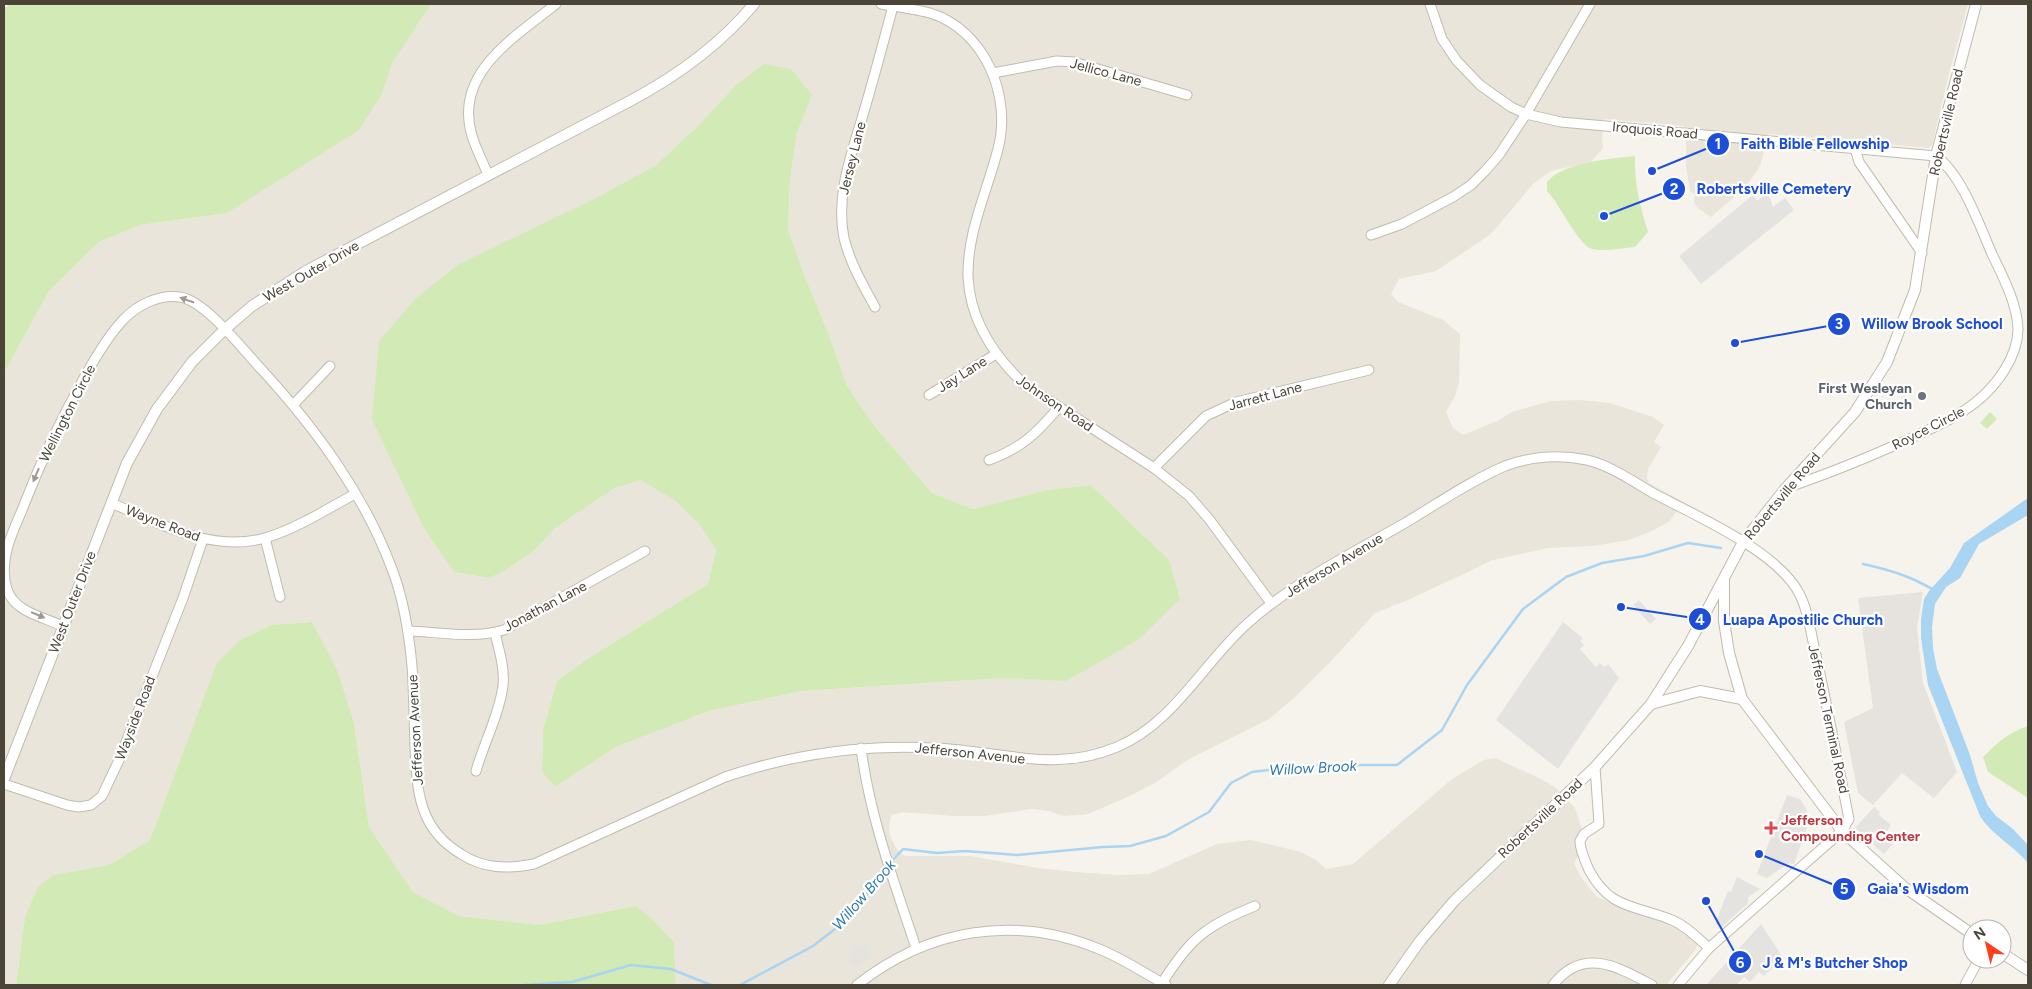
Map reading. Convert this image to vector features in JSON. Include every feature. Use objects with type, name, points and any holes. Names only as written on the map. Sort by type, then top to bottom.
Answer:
[{"type":"street","points":[[488,175],[473,137],[470,122],[469,104],[475,81],[492,58],[556,4]]},
{"type":"street","name":"West Outer Drive","points":[[4,779],[127,462],[157,409],[192,362],[224,330],[268,295],[310,268],[630,101],[675,75],[711,48],[754,4]]},
{"type":"street","name":"Johnson Road","points":[[881,4],[931,13],[957,28],[977,47],[993,73],[1002,108],[1002,127],[998,148],[972,234],[968,278],[977,319],[996,354],[1025,385],[1154,468],[1189,496],[1209,519],[1271,603]]},
{"type":"street","name":"Iroquois Road","points":[[1430,4],[1442,39],[1471,77],[1488,92],[1510,107],[1526,114],[1567,122],[1936,156]]},
{"type":"street","points":[[1371,235],[1402,224],[1453,197],[1471,185],[1499,155],[1526,114],[1590,4]]},
{"type":"street","name":"Robertsville Road","points":[[1389,985],[1420,941],[1455,900],[1595,767],[1651,704],[1688,646],[1743,542],[1785,489],[1855,412],[1887,362],[1915,290],[1936,156],[1976,4]]},
{"type":"street","name":"Jersey Lane","points":[[875,307],[857,275],[848,254],[844,236],[842,201],[848,166],[893,6]]},
{"type":"street","name":"Jellico Lane","points":[[993,73],[1057,61],[1074,62],[1187,95]]},
{"type":"street","points":[[1855,148],[1859,162],[1922,252]]},
{"type":"street","name":"Royce Circle","points":[[1785,489],[1882,451],[1947,421],[1976,402],[2000,377],[2008,363],[2016,342],[2018,330],[2012,301],[2002,274],[1959,183],[1947,164],[1936,156]]},
{"type":"street","name":"Wellington Circle","points":[[63,626],[24,609],[15,603],[8,592],[4,571],[6,552],[17,521],[63,415],[95,359],[115,330],[124,319],[141,306],[160,297],[187,299],[203,308],[224,330]]},
{"type":"street","name":"Jefferson Avenue","points":[[224,330],[294,404],[330,451],[355,494],[392,568],[403,602],[412,668],[417,784],[424,812],[439,835],[456,851],[474,861],[497,868],[513,868],[534,864],[689,792],[746,770],[819,753],[861,748],[937,748],[1032,760],[1056,761],[1093,755],[1118,747],[1145,731],[1163,717],[1228,642],[1271,603],[1500,468],[1532,458],[1560,456],[1597,463],[1743,542]]},
{"type":"street","name":"Jay Lane","points":[[929,395],[996,354]]},
{"type":"street","points":[[294,404],[330,366]]},
{"type":"street","name":"Jarrett Lane","points":[[1154,468],[1194,426],[1216,410],[1236,402],[1369,370]]},
{"type":"street","points":[[989,460],[1006,454],[1021,445],[1038,432],[1059,407]]},
{"type":"street","name":"Wayne Road","points":[[110,503],[180,532],[203,539],[220,542],[244,542],[265,538],[302,522],[355,494]]},
{"type":"street","points":[[265,538],[280,597]]},
{"type":"street","name":"Wayside Road","points":[[4,784],[67,805],[79,807],[91,805],[102,796],[119,760],[183,598],[203,539]]},
{"type":"street","name":"Jefferson Terminal Road","points":[[1743,542],[1774,565],[1787,578],[1799,592],[1805,606],[1849,819],[1842,832]]},
{"type":"street","name":"Jonathan Lane","points":[[408,631],[473,634],[495,632],[526,618],[645,551]]},
{"type":"street","points":[[1724,578],[1724,621],[1729,653],[1742,699],[1842,832],[1904,887],[1962,927]]},
{"type":"street","points":[[476,771],[500,701],[503,685],[495,632]]},
{"type":"street","points":[[1651,704],[1700,691],[1742,699]]},
{"type":"street","points":[[861,748],[866,786],[876,823],[916,948]]},
{"type":"street","points":[[1595,767],[1599,824],[1584,834],[1580,840],[1591,874],[1608,896],[1622,904],[1683,925],[1709,948]]},
{"type":"street","points":[[1678,985],[1709,948],[1842,832]]},
{"type":"street","points":[[856,985],[916,948],[969,933],[1026,931],[1054,934],[1100,950],[1164,984],[1183,953],[1203,933],[1237,913],[1255,906]]},
{"type":"street","points":[[2012,960],[2028,970]]},
{"type":"street","points":[[1554,985],[1562,976],[1580,966],[1605,963],[1652,985]]},
{"type":"street","points":[[1965,985],[1974,969]]},
{"type":"shaded area","points":[[431,4],[1968,4],[1932,145],[1929,148],[1769,134],[1760,166],[1744,189],[1711,217],[1694,203],[1695,194],[1690,191],[1686,165],[1684,126],[1605,119],[1602,137],[1603,148],[1591,162],[1551,171],[1534,183],[1491,234],[1436,271],[1399,279],[1391,294],[1398,302],[1443,320],[1460,334],[1459,382],[1455,396],[1446,412],[1453,428],[1463,435],[1497,421],[1512,412],[1551,401],[1579,400],[1610,403],[1653,417],[1664,425],[1654,442],[1661,447],[1648,469],[1647,479],[1649,483],[1683,502],[1670,521],[1652,531],[1629,540],[1593,546],[1549,548],[1493,560],[1408,600],[1375,613],[1296,696],[1269,719],[1189,759],[1158,781],[1130,796],[1088,814],[1064,816],[1049,811],[1032,809],[984,816],[903,812],[891,815],[889,830],[891,838],[896,848],[905,856],[970,856],[1038,868],[1076,872],[1118,875],[1149,874],[1217,844],[1251,840],[1301,852],[1316,860],[1326,869],[1353,864],[1452,779],[1484,760],[1495,758],[1556,788],[1575,808],[1581,830],[1577,836],[1578,856],[1574,863],[1581,877],[1596,896],[1618,907],[1676,927],[1695,940],[1697,944],[1696,949],[1666,985],[676,985],[674,942],[635,906],[539,925],[459,916],[413,892],[369,827],[354,723],[312,622],[271,625],[240,640],[150,840],[109,865],[53,875],[25,917],[16,985],[4,985],[4,373],[49,291],[99,242],[140,225],[227,213],[382,94],[391,63]],"holes":[[[735,86],[812,95],[797,133],[790,180],[788,229],[847,386],[876,428],[932,493],[973,509],[1047,490],[1091,485],[1169,560],[1066,680],[1003,678],[802,691],[709,711],[616,747],[555,787],[542,772],[543,730],[557,681],[589,658],[708,584],[716,550],[699,524],[677,501],[641,480],[613,489],[555,528],[535,550],[503,572],[489,578],[454,572],[425,530],[590,201],[656,165],[697,127]]]},
{"type":"shaded area","points":[[1753,195],[1757,201],[1764,195],[1769,196],[1773,207],[1785,198],[1794,210],[1701,284],[1679,256]]},
{"type":"shaded area","points":[[1923,592],[1917,628],[1923,683],[1957,772],[1934,798],[1902,773],[1873,805],[1858,793],[1844,722],[1873,708],[1858,598]]},
{"type":"shaded area","points":[[1639,600],[1656,619],[1650,624],[1633,605]]},
{"type":"shaded area","points":[[1563,622],[1583,638],[1580,641],[1584,645],[1580,649],[1596,667],[1600,663],[1604,667],[1608,664],[1619,678],[1558,769],[1496,720]]},
{"type":"shaded area","points":[[1787,795],[1800,799],[1807,810],[1804,817],[1810,819],[1794,864],[1789,863],[1767,878],[1757,874]]},
{"type":"shaded area","points":[[1874,807],[1880,812],[1879,815],[1891,825],[1886,832],[1896,840],[1884,854],[1855,828]]},
{"type":"shaded area","points":[[1737,877],[1760,889],[1748,897],[1748,903],[1722,927],[1715,924],[1728,891],[1731,892]]},
{"type":"shaded area","points":[[1761,924],[1783,958],[1764,976],[1759,972],[1750,982],[1744,977],[1736,985],[1706,985]]},
{"type":"shaded area","points":[[855,943],[858,947],[865,943],[873,956],[856,967],[847,954],[851,951],[849,948]]},
{"type":"green space","points":[[11,4],[431,4],[392,63],[382,94],[358,131],[227,213],[140,225],[99,242],[49,291],[4,373],[4,8]]},
{"type":"green space","points":[[764,64],[791,69],[812,95],[797,133],[790,180],[788,229],[847,386],[876,428],[932,493],[973,509],[1047,490],[1091,485],[1169,560],[1180,599],[1138,640],[1066,681],[1003,678],[802,691],[709,711],[616,747],[555,787],[542,772],[543,730],[557,681],[589,658],[708,584],[716,550],[699,524],[677,502],[641,480],[613,489],[555,528],[535,550],[503,572],[489,578],[454,572],[425,530],[372,420],[379,341],[416,298],[459,264],[590,201],[656,165],[697,127],[735,86]]},
{"type":"green space","points":[[1635,156],[1635,176],[1638,194],[1648,232],[1635,247],[1607,250],[1592,249],[1581,240],[1547,191],[1547,182],[1554,175],[1575,166],[1600,160]]},
{"type":"green space","points":[[1990,412],[1997,419],[1987,429],[1980,423]]},
{"type":"green space","points":[[312,622],[337,670],[354,723],[369,827],[413,892],[459,916],[539,925],[635,906],[649,916],[674,942],[676,985],[16,985],[25,917],[38,887],[53,875],[109,865],[150,840],[217,663],[240,640],[271,625]]},
{"type":"green space","points":[[2028,726],[2028,798],[1988,772],[1983,757],[2015,731]]},
{"type":"water","points":[[2028,498],[2028,515],[1979,544],[1960,578],[1946,587],[1935,604],[1932,627],[1937,669],[1970,755],[1978,783],[1988,806],[1996,816],[2013,829],[2028,845],[2028,863],[1990,829],[1980,816],[1928,685],[1921,638],[1921,619],[1924,599],[1950,568],[1964,543]]},
{"type":"waterway","name":"Willow Brook","points":[[890,863],[903,849],[937,853],[965,851],[1017,855],[1130,846],[1166,836],[1209,812],[1231,783],[1252,772],[1306,765],[1397,765],[1442,730],[1467,685],[1523,609],[1566,577],[1602,563],[1644,556],[1688,543],[1721,548]]},
{"type":"waterway","name":"Willow Brook","points":[[1863,564],[1900,574],[1934,590]]},
{"type":"waterway","name":"Willow Brook","points":[[740,985],[813,946],[835,929],[864,898],[886,868]]},
{"type":"waterway","name":"Willow Brook","points":[[524,985],[572,982],[631,965],[671,969],[711,985]]},
{"type":"place","name":"Faith Bible Fellowship","points":[[1652,171]]},
{"type":"place","name":"Robertsville Cemetery","points":[[1604,216]]},
{"type":"place","name":"Willow Brook School","points":[[1735,343]]},
{"type":"place","name":"First Wesleyan Church","points":[[1922,396]]},
{"type":"place","name":"Luapa Apostilic Church","points":[[1621,607]]},
{"type":"place","name":"Jefferson Compounding Center","points":[[1771,828]]},
{"type":"place","name":"Gaia's Wisdom","points":[[1759,854]]},
{"type":"place","name":"J & M's Butcher Shop","points":[[1706,901]]}]
